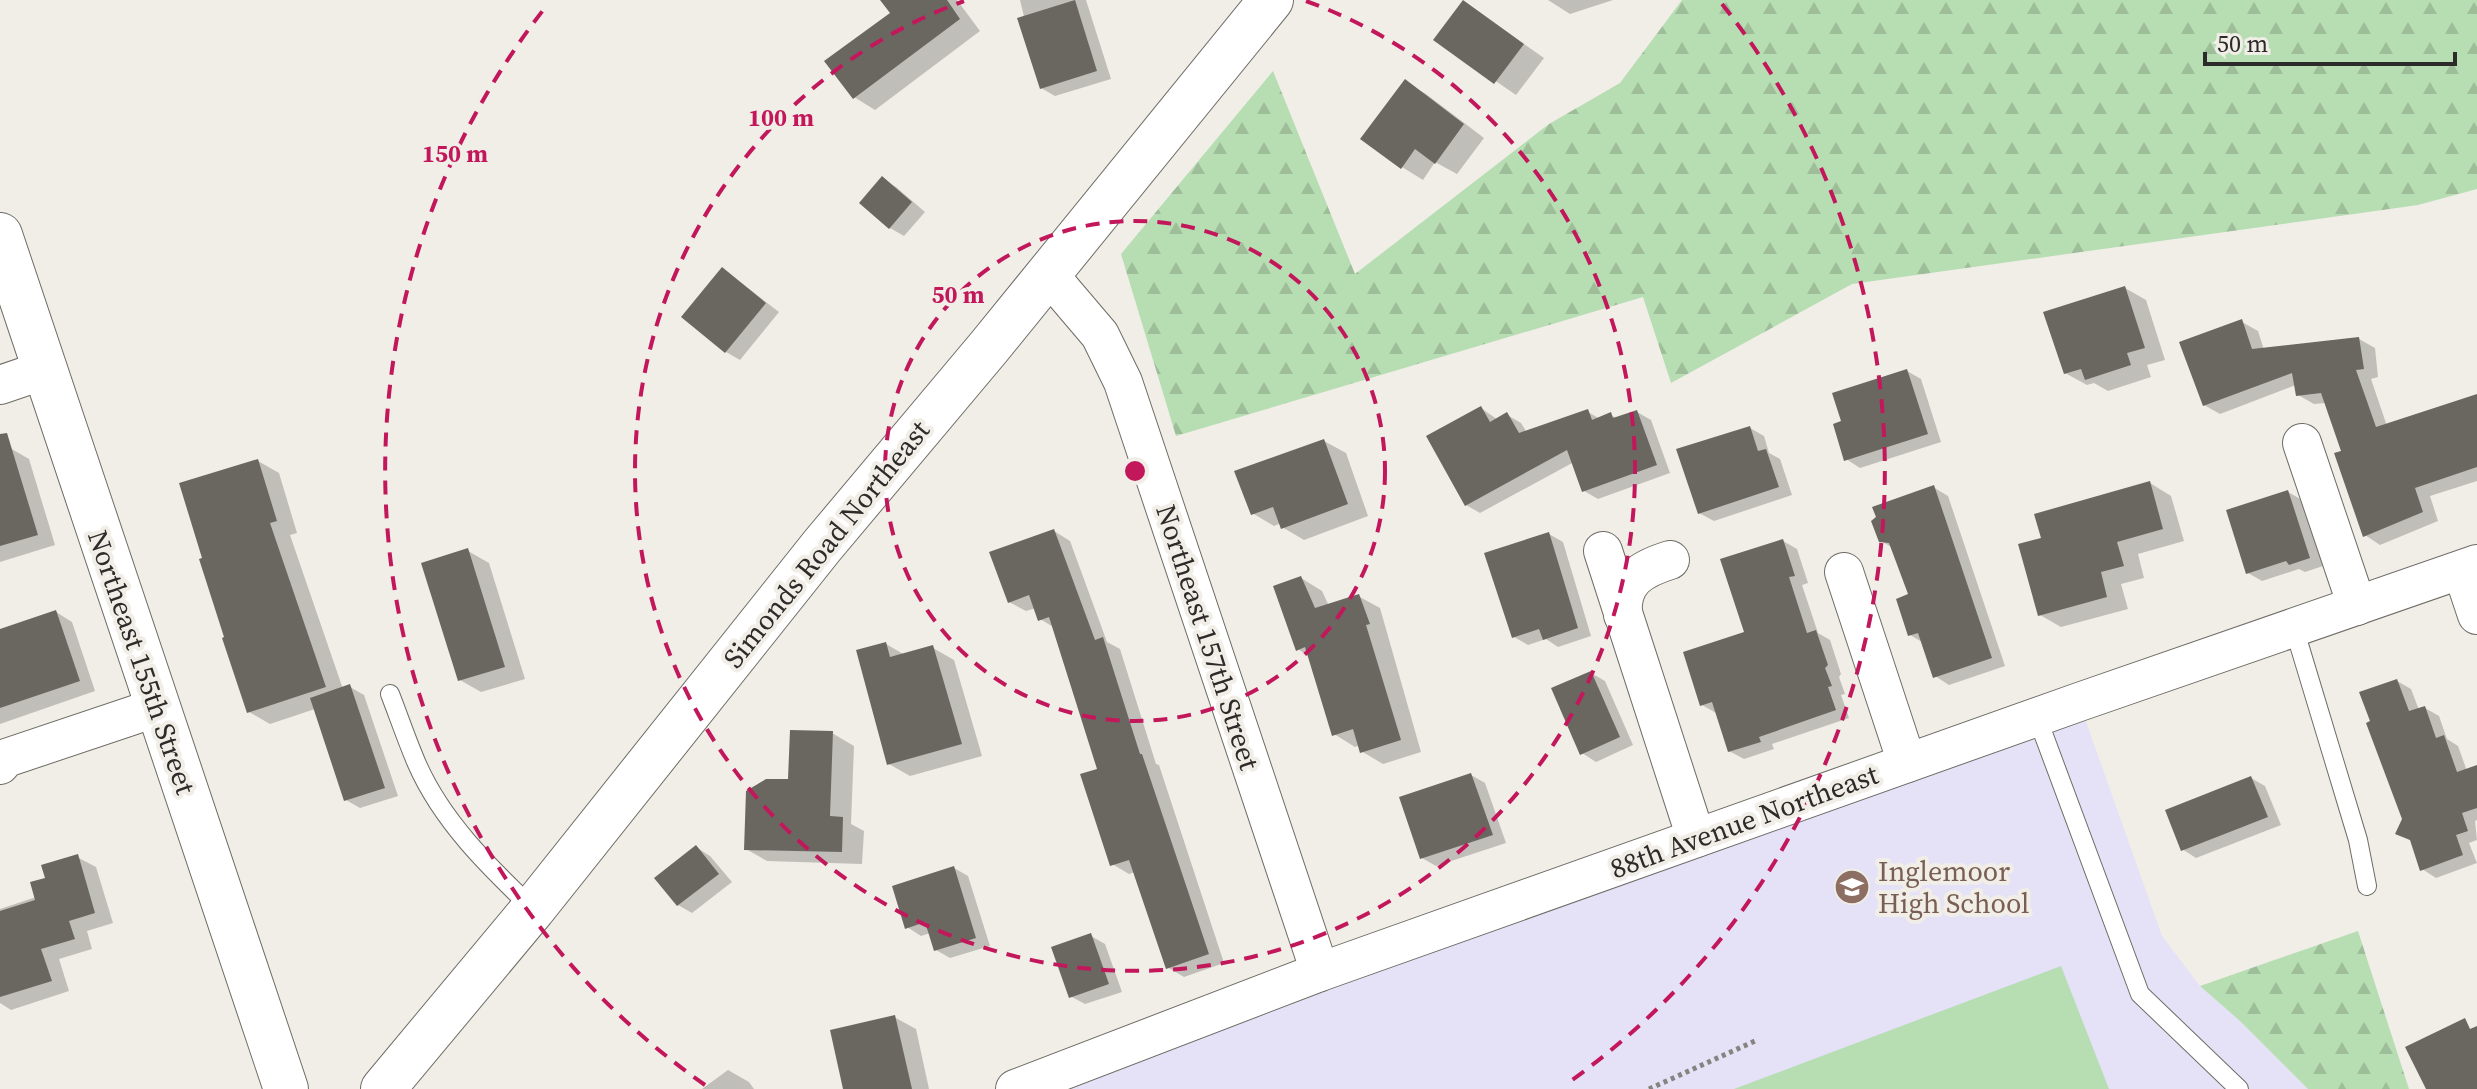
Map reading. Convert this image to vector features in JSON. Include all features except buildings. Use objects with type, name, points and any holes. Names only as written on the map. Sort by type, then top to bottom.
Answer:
[{"type":"main road","name":"Simonds Road Northeast","points":[[383,1089],[533,909],[822,546],[1049,275],[1271,0]]},
{"type":"main road","name":"Northeast 155th Street","points":[[0,235],[286,1089]]},
{"type":"street","name":"Northeast 157th Street","points":[[1049,275],[1100,335],[1123,382],[1320,972]]},
{"type":"street","points":[[0,385],[44,370]]},
{"type":"street","points":[[2302,443],[2357,606]]},
{"type":"street","points":[[1603,551],[1696,838]]},
{"type":"street","points":[[1623,615],[1623,596],[1628,583],[1648,566],[1670,560]]},
{"type":"street","points":[[2469,567],[2477,615]]},
{"type":"street","name":"88th Avenue Northeast","points":[[1015,1089],[1320,972],[2469,567]]},
{"type":"street","points":[[1844,572],[1907,763]]},
{"type":"street","points":[[0,765],[6,758],[158,707]]},
{"type":"lane","points":[[2294,628],[2358,840],[2367,886]]},
{"type":"lane","points":[[390,694],[418,766],[439,803],[463,838],[533,909]]},
{"type":"lane","points":[[2037,717],[2140,994],[2239,1089]]},
{"type":"path","points":[[1649,1089],[1755,1041]]},
{"type":"shaded area","name":"Inglemoor High School","points":[[2079,702],[2162,936],[2200,986],[2308,1089],[1015,1089]]},
{"type":"green space","points":[[1682,0],[2477,0],[2477,189],[2418,205],[1852,284],[1671,383],[1643,297],[1176,436],[1121,254],[1273,71],[1355,274],[1549,124],[1620,83]]},
{"type":"green space","points":[[2358,931],[2409,1089],[2308,1089],[2200,986]]},
{"type":"green space","points":[[2061,966],[2109,1089],[1734,1089]]},
{"type":"place","name":"Inglemoor High School","points":[[1852,887]]}]
